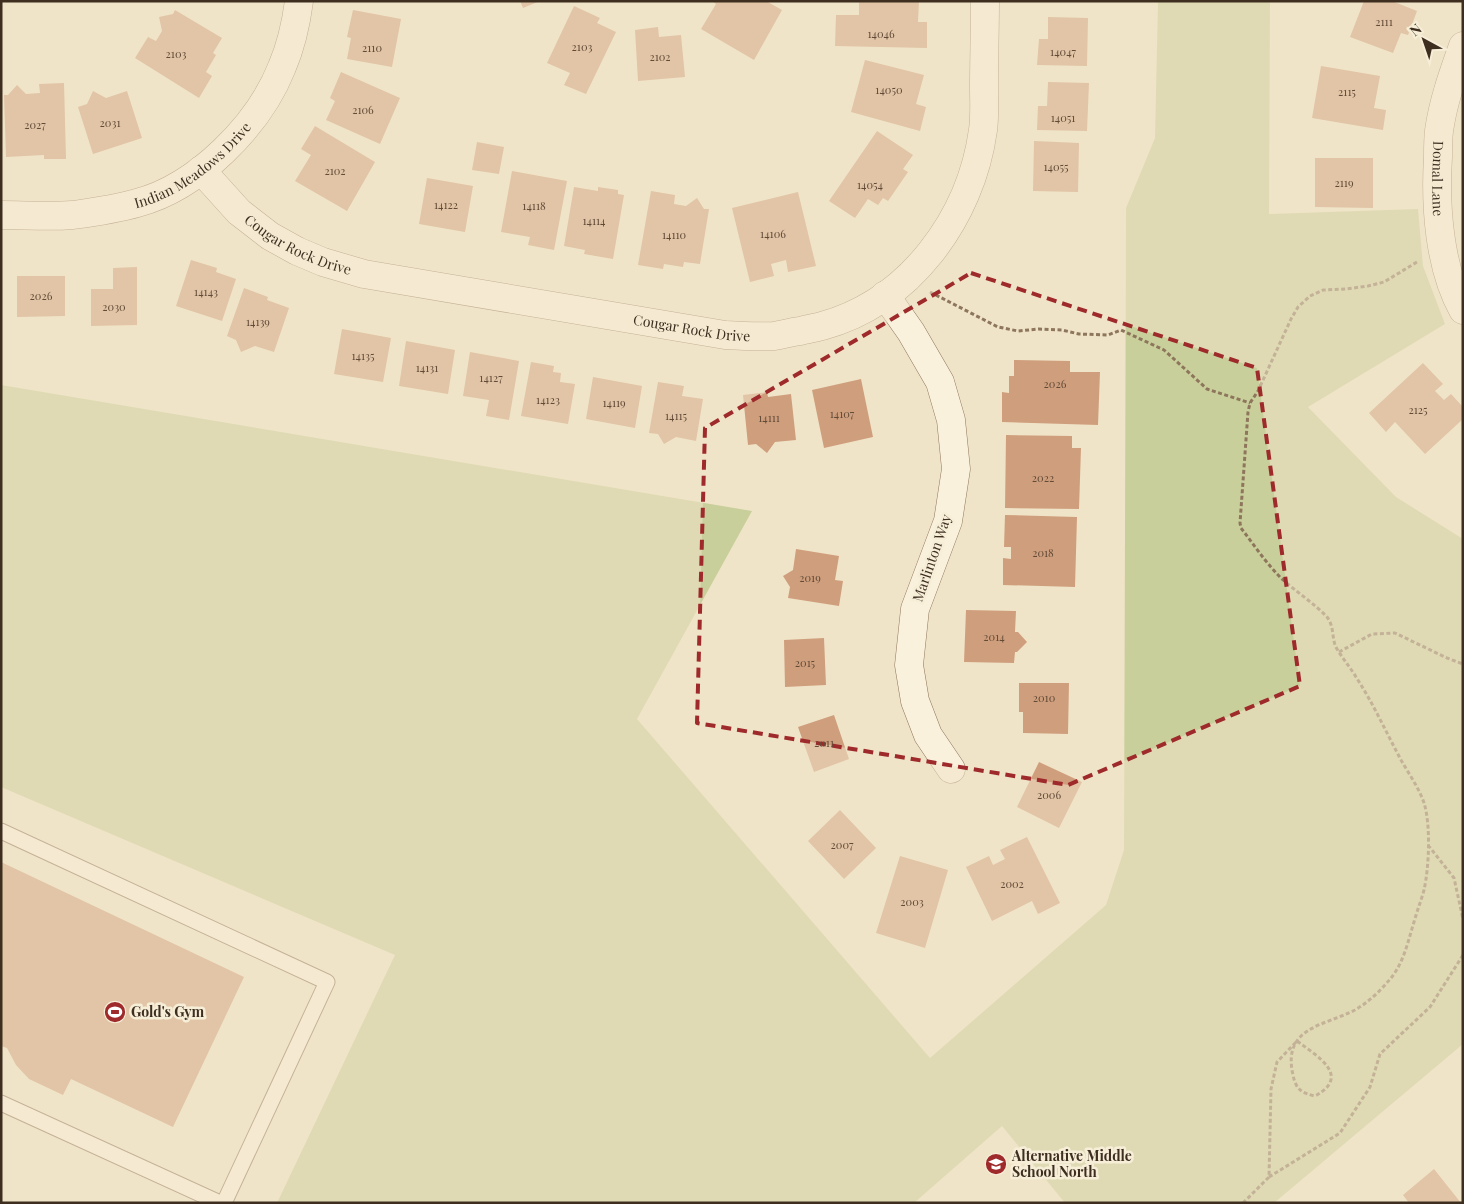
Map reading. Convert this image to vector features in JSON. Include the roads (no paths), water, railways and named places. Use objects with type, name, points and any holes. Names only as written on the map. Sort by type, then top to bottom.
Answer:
[{"type":"street","name":"Indian Meadows Drive","points":[[1,215],[72,215],[139,203],[169,190],[201,170],[227,148],[248,126],[265,100],[282,68],[295,29],[299,1]]},
{"type":"street","name":"Cougar Rock Drive","points":[[201,170],[239,212],[270,236],[297,251],[323,262],[364,274],[724,335],[774,336],[822,326],[853,314],[895,287],[923,262],[939,243],[952,222],[973,178],[984,129],[985,1]]},
{"type":"street","name":"Domal Lane","points":[[1463,46],[1450,80],[1439,131],[1436,188],[1442,249],[1456,298],[1463,310]]},
{"type":"street","name":"Marlinton Way","points":[[895,287],[911,332],[940,382],[951,420],[956,469],[948,521],[915,610],[909,665],[915,701],[928,735],[951,769]]},
{"type":"lane","points":[[1,831],[327,982],[224,1203]]},
{"type":"lane","points":[[1,1103],[220,1203]]},
{"type":"place","name":"Gold's Gym","points":[[115,1012]]},
{"type":"place","name":"Alternative Middle School North","points":[[996,1164]]}]
